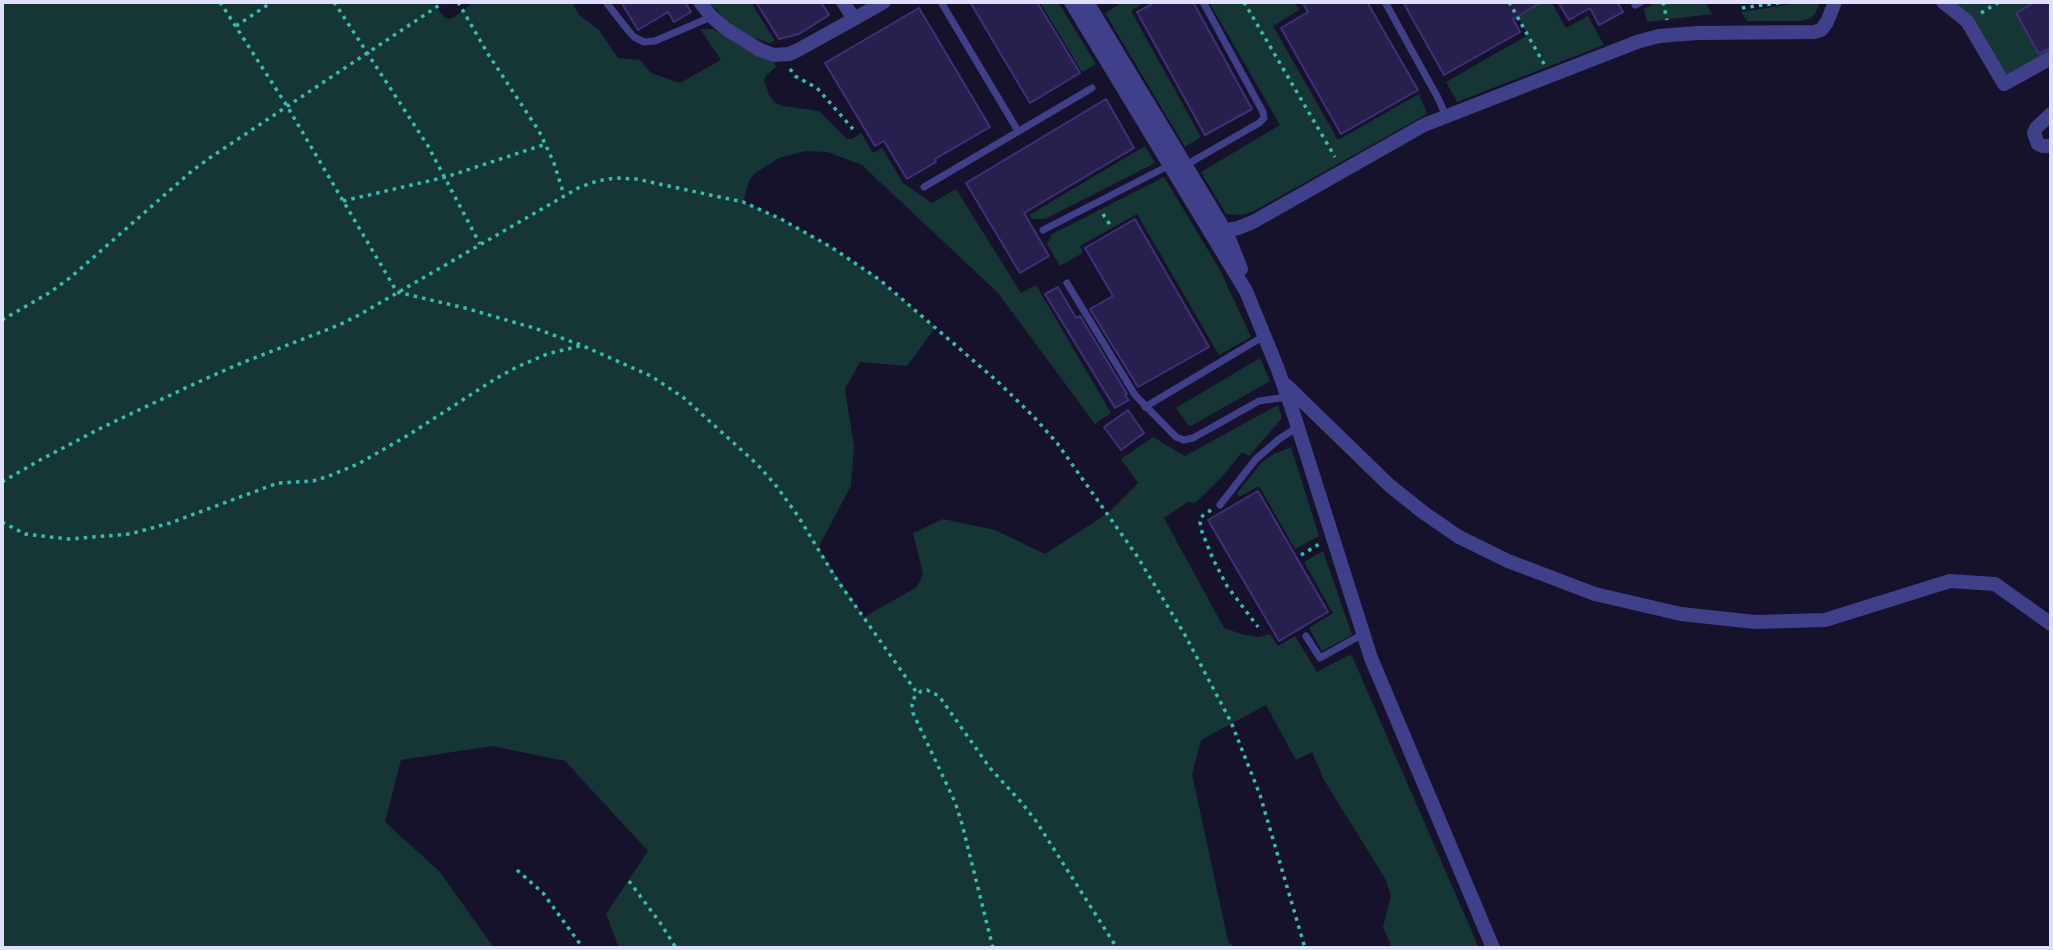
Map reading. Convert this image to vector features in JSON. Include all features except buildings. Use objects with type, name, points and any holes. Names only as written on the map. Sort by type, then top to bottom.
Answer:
[{"type":"street","points":[[701,2],[711,16],[726,29],[760,50],[774,55],[784,55],[813,43],[884,2]]},
{"type":"street","points":[[843,2],[854,19]]},
{"type":"street","points":[[1071,2],[1170,164],[1237,257],[1246,291],[1283,382],[1363,634],[1493,948]]},
{"type":"street","points":[[1087,2],[1186,165],[1218,232]]},
{"type":"street","points":[[1218,232],[1253,222],[1417,128],[1648,38],[1697,33],[1817,31],[1827,22],[1835,2]]},
{"type":"street","points":[[1943,2],[1967,21],[2004,84],[2051,58]]},
{"type":"street","points":[[2051,116],[2036,128],[2034,133],[2038,144],[2051,146]]},
{"type":"street","points":[[1283,382],[1389,485],[1433,519],[1460,537],[1507,561],[1595,594],[1681,614],[1755,621],[1825,620],[1950,581],[1995,584],[2051,624]]},
{"type":"lane","points":[[606,2],[626,29],[645,42],[655,41],[711,16]]},
{"type":"lane","points":[[941,2],[1018,131]]},
{"type":"lane","points":[[1186,165],[1259,122],[1264,115],[1203,2]]},
{"type":"lane","points":[[1385,2],[1446,116]]},
{"type":"lane","points":[[924,187],[1092,88]]},
{"type":"lane","points":[[1043,230],[1170,164]]},
{"type":"lane","points":[[1067,283],[1131,389],[1176,438],[1193,438],[1259,401],[1288,397]]},
{"type":"lane","points":[[1145,407],[1265,336]]},
{"type":"lane","points":[[1220,505],[1255,460],[1298,427]]},
{"type":"lane","points":[[1306,636],[1320,658],[1363,634]]},
{"type":"path","points":[[220,2],[286,106],[397,292],[534,328],[581,345],[670,386],[758,465],[793,508],[835,577],[918,693]]},
{"type":"path","points":[[236,26],[272,2]]},
{"type":"path","points":[[334,2],[428,146],[480,244]]},
{"type":"path","points":[[2,320],[71,277],[193,170],[444,2]]},
{"type":"path","points":[[458,2],[546,144],[565,196]]},
{"type":"path","points":[[1244,2],[1338,163]]},
{"type":"path","points":[[1509,2],[1546,67]]},
{"type":"path","points":[[1663,2],[1669,25]]},
{"type":"path","points":[[1742,8],[1784,2]]},
{"type":"path","points":[[1967,21],[1999,2]]},
{"type":"path","points":[[784,55],[795,76],[817,88],[853,129]]},
{"type":"path","points":[[343,201],[446,177],[546,144]]},
{"type":"path","points":[[2,482],[115,422],[239,364],[339,325],[565,196],[597,181],[636,179],[743,202],[781,219],[831,247],[880,280],[997,381],[1033,416],[1064,452],[1137,556],[1185,635],[1231,722],[1260,795],[1305,948]]},
{"type":"path","points":[[1097,203],[1112,228]]},
{"type":"path","points":[[2,522],[25,534],[68,539],[130,534],[170,523],[278,483],[313,481],[328,477],[358,464],[410,434],[517,366],[581,345]]},
{"type":"path","points":[[1220,505],[1201,517],[1202,532],[1220,574],[1258,627]]},
{"type":"path","points":[[1301,555],[1332,537]]},
{"type":"path","points":[[993,948],[958,813],[914,713],[913,699],[918,693],[927,690],[946,704],[984,760],[1036,821],[1117,948]]},
{"type":"path","points":[[517,870],[555,907],[583,948]]},
{"type":"path","points":[[629,881],[676,948]]},
{"type":"green space","points":[[2,2],[433,2],[444,17],[449,19],[474,2],[572,2],[579,15],[599,30],[618,58],[640,60],[651,73],[680,83],[721,60],[700,29],[713,29],[751,53],[774,62],[776,67],[764,80],[775,103],[819,111],[847,139],[861,133],[873,153],[882,148],[903,183],[932,203],[956,189],[1021,293],[1036,285],[1111,413],[1095,424],[998,293],[862,165],[827,152],[805,151],[779,158],[755,173],[749,181],[743,202],[781,219],[831,247],[880,280],[935,328],[907,366],[860,362],[845,389],[854,447],[851,486],[818,548],[864,617],[917,587],[923,574],[913,533],[943,519],[995,530],[1045,554],[1108,513],[1138,483],[1121,459],[1153,437],[1185,456],[1278,405],[1282,418],[1249,456],[1242,452],[1221,478],[1195,503],[1188,502],[1164,518],[1224,628],[1259,637],[1270,634],[1278,646],[1295,636],[1317,672],[1349,655],[1352,656],[1479,948],[1392,948],[1383,927],[1391,896],[1386,880],[1324,780],[1312,752],[1296,760],[1266,705],[1201,740],[1192,774],[1228,941],[1234,948],[619,948],[606,914],[648,851],[565,761],[492,746],[401,760],[385,822],[440,872],[494,948],[2,948]]},
{"type":"green space","points":[[710,2],[751,2],[775,41],[769,43],[750,36],[725,20]]},
{"type":"green space","points":[[1040,2],[1058,2],[1096,64],[1082,72]]},
{"type":"green space","points":[[1123,2],[1145,2],[1131,11],[1201,137],[1185,147],[1105,13]]},
{"type":"green space","points":[[1209,2],[1294,2],[1299,10],[1273,26],[1338,140],[1419,94],[1427,114],[1254,211],[1243,215],[1226,214],[1201,172],[1280,125]]},
{"type":"green space","points":[[1509,2],[1551,2],[1566,28],[1588,16],[1604,45],[1457,102],[1446,82],[1528,35]]},
{"type":"green space","points":[[1656,2],[1705,2],[1712,14],[1647,22],[1644,9]]},
{"type":"green space","points":[[1820,2],[1811,18],[1801,21],[1747,21],[1741,12]]},
{"type":"green space","points":[[1943,2],[2051,2],[2051,58],[2004,84],[1967,21]]},
{"type":"green space","points":[[1145,146],[1155,163],[1045,219],[1032,219],[1029,215]]},
{"type":"green space","points":[[1164,177],[1220,270],[1251,337],[1219,355],[1137,214],[1080,246],[1083,253],[1060,266],[1047,244],[1052,234]]},
{"type":"green space","points":[[1260,358],[1270,381],[1191,426],[1188,425],[1176,408]]},
{"type":"green space","points":[[1291,447],[1319,536],[1295,549],[1259,486],[1239,497],[1237,493],[1262,462]]},
{"type":"green space","points":[[1323,551],[1352,635],[1322,651],[1309,628],[1333,613],[1304,562]]}]
